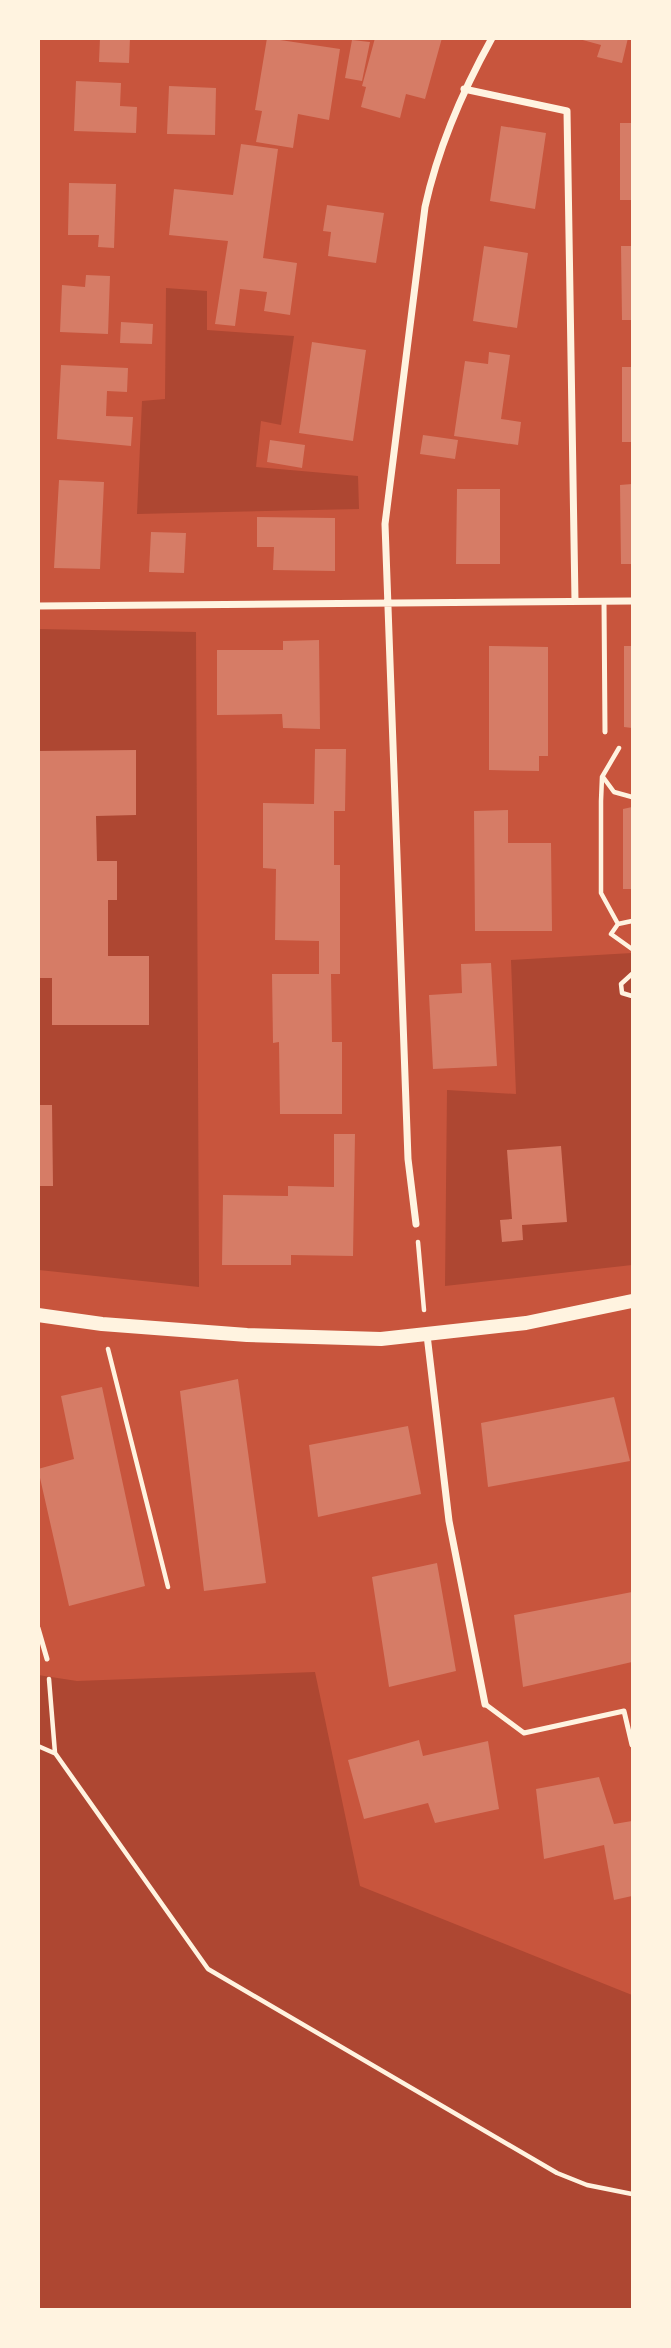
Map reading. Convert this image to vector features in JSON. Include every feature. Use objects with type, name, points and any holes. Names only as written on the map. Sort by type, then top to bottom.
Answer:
[{"type":"main road","points":[[38,1315],[102,1324],[354,1339],[427,1335],[526,1323],[632,1301]]},
{"type":"street","points":[[416,1224],[408,1159],[386,601],[388,482],[425,208],[431,181],[464,89],[492,38]]},
{"type":"street","points":[[464,89],[567,111],[575,601]]},
{"type":"street","points":[[38,606],[632,601]]},
{"type":"street","points":[[427,1335],[449,1521],[485,1704]]},
{"type":"lane","points":[[604,601],[605,733]]},
{"type":"lane","points":[[38,1628],[47,1659]]},
{"type":"lane","points":[[485,1704],[524,1733],[624,1711],[632,1745]]},
{"type":"path","points":[[618,924],[601,893],[602,777],[619,748],[620,738]]},
{"type":"path","points":[[602,777],[614,792],[632,797]]},
{"type":"path","points":[[632,921],[618,924],[611,934],[632,949]]},
{"type":"path","points":[[632,974],[621,984],[622,993],[632,996]]},
{"type":"path","points":[[416,1224],[427,1335]]},
{"type":"path","points":[[102,1324],[168,1587]]},
{"type":"path","points":[[47,1659],[55,1753],[208,1969],[557,2173],[587,2185],[632,2194]]},
{"type":"path","points":[[38,1746],[55,1753]]},
{"type":"shaded area","points":[[166,288],[207,291],[207,330],[294,336],[281,425],[261,421],[256,467],[358,476],[359,509],[137,514],[142,401],[165,399]]},
{"type":"shaded area","points":[[39,629],[196,632],[199,1287],[39,1270]]},
{"type":"shaded area","points":[[632,953],[632,1265],[445,1286],[447,1090],[516,1094],[511,960]]},
{"type":"shaded area","points":[[315,1672],[360,1886],[632,1995],[632,2309],[39,2309],[38,1675],[77,1681]]},
{"type":"building","points":[[100,38],[130,38],[129,63],[99,62]]},
{"type":"building","points":[[267,38],[340,49],[329,120],[298,114],[293,148],[256,142],[262,111],[255,110]]},
{"type":"building","points":[[375,38],[442,38],[425,99],[406,94],[400,118],[361,107],[366,87],[362,86]]},
{"type":"building","points":[[628,38],[622,63],[597,57],[601,45],[579,39]]},
{"type":"building","points":[[352,40],[370,42],[362,81],[345,78]]},
{"type":"building","points":[[76,81],[121,83],[120,106],[137,107],[136,133],[74,131]]},
{"type":"building","points":[[169,86],[216,88],[215,135],[167,134]]},
{"type":"building","points":[[620,123],[632,123],[632,200],[620,200]]},
{"type":"building","points":[[501,126],[546,133],[535,209],[490,201]]},
{"type":"building","points":[[241,144],[278,149],[263,258],[297,263],[290,315],[264,311],[267,292],[240,289],[235,326],[215,324],[228,241],[169,235],[174,189],[233,195]]},
{"type":"building","points":[[69,183],[116,184],[114,248],[98,247],[99,235],[68,235]]},
{"type":"building","points":[[327,205],[384,213],[376,263],[328,256],[331,232],[323,231]]},
{"type":"building","points":[[484,246],[528,253],[517,328],[473,321]]},
{"type":"building","points":[[621,246],[632,246],[632,320],[622,320]]},
{"type":"building","points":[[86,275],[110,276],[108,334],[60,332],[62,285],[85,287]]},
{"type":"building","points":[[121,322],[153,324],[152,344],[120,343]]},
{"type":"building","points":[[312,342],[366,350],[353,441],[299,433]]},
{"type":"building","points":[[489,352],[510,355],[501,419],[521,422],[518,445],[454,436],[465,361],[488,364]]},
{"type":"building","points":[[61,365],[128,368],[127,392],[107,391],[106,416],[133,417],[131,446],[57,439]]},
{"type":"building","points":[[622,367],[632,367],[632,442],[622,442]]},
{"type":"building","points":[[423,435],[458,440],[455,459],[420,454]]},
{"type":"building","points":[[270,440],[305,445],[302,468],[267,462]]},
{"type":"building","points":[[59,480],[104,482],[100,569],[54,568]]},
{"type":"building","points":[[632,484],[632,564],[621,564],[620,485]]},
{"type":"building","points":[[457,489],[500,489],[500,564],[456,564]]},
{"type":"building","points":[[257,517],[335,518],[335,571],[273,570],[274,547],[257,547]]},
{"type":"building","points":[[151,532],[186,533],[184,573],[149,572]]},
{"type":"building","points":[[319,640],[320,729],[283,728],[282,714],[217,715],[217,650],[283,650],[283,641]]},
{"type":"building","points":[[489,646],[548,647],[548,756],[539,756],[539,771],[489,770]]},
{"type":"building","points":[[624,646],[632,646],[632,728],[624,727]]},
{"type":"building","points":[[315,749],[346,749],[345,811],[334,811],[334,865],[340,865],[340,974],[331,974],[332,1042],[342,1042],[342,1114],[280,1114],[279,1042],[273,1043],[272,974],[319,974],[319,941],[275,940],[276,869],[263,868],[263,803],[314,804]]},
{"type":"building","points":[[136,750],[136,815],[96,816],[97,861],[117,861],[117,900],[108,900],[108,956],[149,956],[149,1025],[52,1025],[52,978],[40,978],[38,751]]},
{"type":"building","points":[[632,807],[632,889],[623,889],[623,809]]},
{"type":"building","points":[[508,810],[508,843],[551,843],[552,931],[475,931],[474,811]]},
{"type":"building","points":[[491,963],[497,1066],[433,1069],[429,995],[462,993],[461,964]]},
{"type":"building","points":[[38,1105],[52,1105],[53,1186],[38,1186]]},
{"type":"building","points":[[334,1134],[355,1134],[353,1256],[291,1255],[291,1265],[222,1265],[223,1195],[288,1196],[288,1186],[334,1187]]},
{"type":"building","points":[[561,1146],[567,1222],[522,1225],[523,1240],[502,1242],[500,1220],[512,1219],[507,1150]]},
{"type":"building","points":[[238,1379],[266,1583],[204,1591],[180,1391]]},
{"type":"building","points":[[102,1387],[145,1586],[69,1606],[38,1469],[74,1459],[61,1396]]},
{"type":"building","points":[[614,1397],[630,1461],[488,1487],[481,1423]]},
{"type":"building","points":[[408,1426],[421,1494],[318,1517],[309,1445]]},
{"type":"building","points":[[437,1563],[456,1671],[389,1687],[372,1577]]},
{"type":"building","points":[[632,1592],[632,1662],[523,1687],[514,1615]]},
{"type":"building","points":[[419,1740],[423,1756],[488,1741],[499,1809],[435,1823],[428,1803],[364,1819],[348,1760]]},
{"type":"building","points":[[599,1777],[614,1824],[632,1821],[632,1896],[614,1900],[604,1845],[544,1859],[536,1789]]}]
